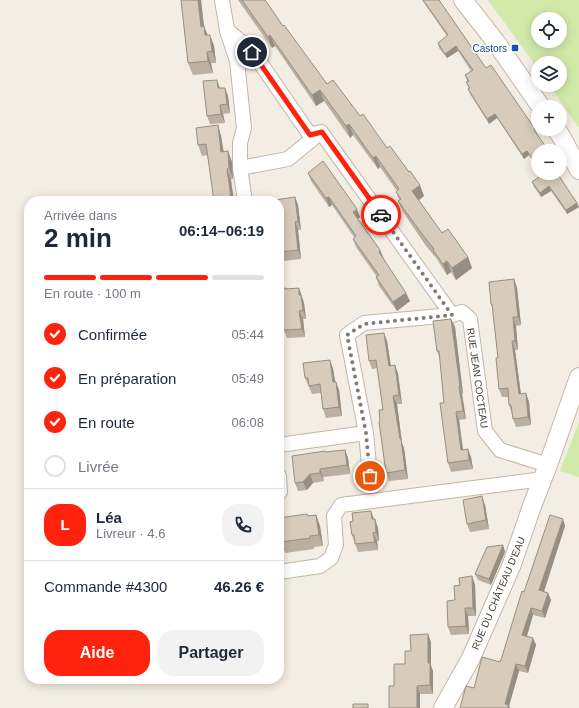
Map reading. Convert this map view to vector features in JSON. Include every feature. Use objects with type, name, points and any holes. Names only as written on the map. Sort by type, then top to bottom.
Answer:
[{"type":"street","points":[[222,0],[227,30],[237,61],[244,128],[240,143],[240,168],[244,196]]},
{"type":"street","points":[[463,0],[536,100]]},
{"type":"street","points":[[227,30],[252,52],[310,135],[322,132]]},
{"type":"street","points":[[240,168],[288,159],[322,132]]},
{"type":"street","points":[[322,132],[452,315]]},
{"type":"street","points":[[561,136],[579,170]]},
{"type":"street","name":"RUE JEAN COCTEAU","points":[[370,476],[366,433],[347,335],[364,324],[452,315],[462,312],[470,319],[485,431],[500,450],[545,472]]},
{"type":"street","name":"RUE DU CHÂTEAU D'EAU","points":[[442,708],[471,658],[512,564],[579,377]]},
{"type":"street","points":[[284,444],[366,433]]},
{"type":"street","points":[[284,571],[320,566],[330,558],[336,545],[334,516],[341,505],[545,472]]},
{"type":"green space","points":[[488,0],[579,0],[579,128],[567,111],[567,100],[559,100],[554,92],[567,92],[567,56],[531,56],[531,59]]},
{"type":"green space","points":[[579,422],[579,477],[560,471]]},
{"type":"building","points":[[181,0],[198,0],[201,27],[204,26],[205,35],[210,35],[212,51],[207,52],[208,61],[188,63]]},
{"type":"building","points":[[242,0],[265,0],[327,84],[333,80],[360,116],[363,114],[387,148],[390,146],[409,172],[410,171],[420,185],[412,191],[442,233],[448,229],[468,257],[452,268],[447,261],[443,264],[433,250],[434,249],[398,201],[401,199],[396,192],[399,189],[376,156],[373,158],[349,124],[346,126],[320,90],[312,95],[270,35],[268,37]]},
{"type":"building","points":[[423,0],[439,0],[486,68],[491,65],[531,123],[531,136],[538,136],[544,144],[531,144],[531,157],[527,151],[522,154],[495,114],[487,119],[468,89],[470,88],[466,82],[469,81],[465,75],[473,70],[456,46],[445,54],[438,43],[448,35]]},
{"type":"building","points":[[217,80],[218,88],[225,88],[227,104],[220,105],[221,114],[207,116],[203,81]]},
{"type":"building","points":[[218,125],[221,152],[228,151],[229,168],[227,169],[231,196],[213,196],[206,144],[198,145],[196,128]]},
{"type":"building","points":[[323,161],[357,209],[353,212],[380,250],[379,252],[406,293],[393,302],[376,277],[379,275],[353,239],[356,236],[329,197],[326,198],[308,173]]},
{"type":"building","points":[[535,180],[562,180],[577,203],[566,210],[549,186],[540,193],[532,182]]},
{"type":"building","points":[[295,197],[298,221],[295,222],[298,250],[284,252],[284,199]]},
{"type":"building","points":[[514,279],[518,317],[513,317],[515,341],[512,341],[519,394],[526,393],[528,417],[513,419],[511,405],[509,405],[508,388],[499,389],[496,358],[498,358],[489,282]]},
{"type":"building","points":[[284,288],[299,288],[299,295],[301,295],[303,310],[299,311],[302,329],[284,330]]},
{"type":"building","points":[[451,319],[463,411],[456,412],[461,450],[468,449],[469,460],[448,463],[440,403],[444,403],[439,351],[437,351],[433,321]]},
{"type":"building","points":[[384,333],[389,366],[395,365],[399,395],[393,396],[405,470],[386,473],[379,422],[379,410],[383,410],[376,360],[369,361],[366,335]]},
{"type":"building","points":[[330,360],[333,382],[336,382],[339,407],[323,409],[320,384],[309,386],[308,378],[305,378],[303,363]]},
{"type":"building","points":[[345,450],[347,465],[320,469],[320,473],[310,474],[303,482],[295,483],[292,456],[325,451]]},
{"type":"building","points":[[482,496],[486,520],[467,524],[463,500]]},
{"type":"building","points":[[371,511],[372,519],[375,519],[376,532],[373,533],[375,542],[355,544],[350,522],[353,521],[352,513]]},
{"type":"building","points":[[307,514],[308,516],[316,515],[319,535],[310,536],[310,538],[284,542],[284,517]]},
{"type":"building","points":[[550,515],[563,519],[539,590],[548,593],[542,611],[531,608],[522,635],[533,638],[525,666],[516,664],[505,704],[508,705],[508,708],[460,708],[466,686],[474,688],[482,657],[500,662],[501,660],[522,591],[524,592]]},
{"type":"building","points":[[503,545],[489,579],[475,574],[487,547]]},
{"type":"building","points":[[472,576],[473,608],[465,608],[466,626],[448,627],[447,601],[455,600],[454,586],[460,585],[459,578]]},
{"type":"building","points":[[428,634],[430,685],[417,686],[417,708],[389,708],[389,686],[394,686],[394,664],[405,664],[405,651],[411,651],[410,635]]},
{"type":"building","points":[[353,704],[368,704],[368,708],[353,708]]},
{"type":"way so far","points":[[370,476],[366,433],[347,335],[364,324],[452,315],[381,215]]},
{"type":"place","name":"Castors","points":[[515,48]]},
{"type":"route","points":[[252,52],[310,135],[322,132],[381,215]]}]
